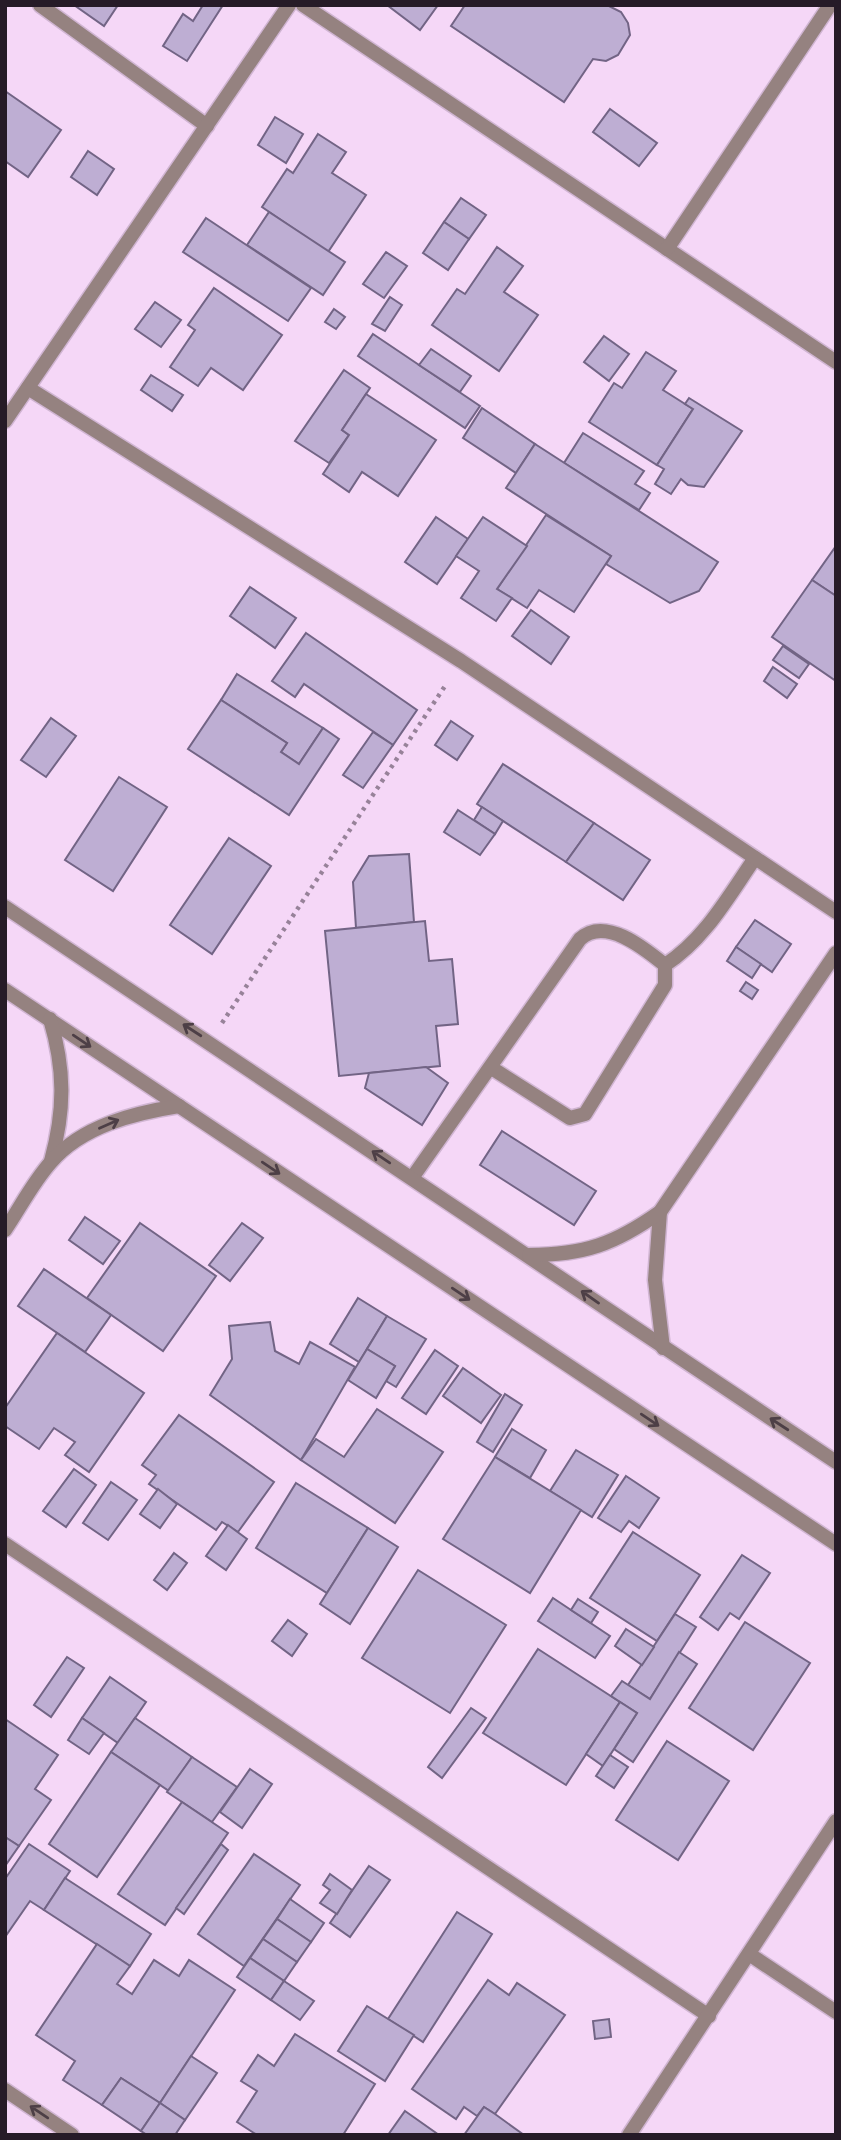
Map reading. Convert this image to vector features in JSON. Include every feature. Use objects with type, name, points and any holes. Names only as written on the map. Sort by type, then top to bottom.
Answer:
[{"type":"street","points":[[40,5],[206,126]]},
{"type":"street","points":[[5,421],[289,5]]},
{"type":"street","points":[[303,5],[836,362]]},
{"type":"street","points":[[667,249],[830,5]]},
{"type":"street","points":[[27,388],[461,661],[836,912]]},
{"type":"street","points":[[665,965],[693,944],[705,931],[755,858]]},
{"type":"street","points":[[5,907],[836,1462]]},
{"type":"street","points":[[412,1178],[587,933],[607,930],[616,933],[665,965]]},
{"type":"street","points":[[529,1255],[565,1255],[599,1248],[631,1233],[660,1212],[836,953]]},
{"type":"street","points":[[490,1067],[570,1118],[585,1114],[665,985],[665,965]]},
{"type":"street","points":[[5,990],[836,1544]]},
{"type":"street","points":[[5,1230],[51,1161],[61,1126],[64,1090],[60,1054],[50,1019]]},
{"type":"street","points":[[51,1161],[79,1139],[111,1122],[144,1111],[179,1106]]},
{"type":"street","points":[[660,1212],[655,1280],[663,1348]]},
{"type":"street","points":[[5,1545],[709,2015]]},
{"type":"street","points":[[629,2135],[836,1821]]},
{"type":"street","points":[[749,1954],[836,2011]]},
{"type":"street","points":[[5,2090],[72,2135]]},
{"type":"path","points":[[209,1041],[461,661]]},
{"type":"building","points":[[74,5],[118,5],[104,26]]},
{"type":"building","points":[[203,5],[223,5],[187,61],[163,46],[183,14],[193,21]]},
{"type":"building","points":[[387,5],[438,5],[420,30]]},
{"type":"building","points":[[465,5],[607,5],[621,12],[628,23],[630,35],[618,55],[606,61],[593,59],[564,102],[451,26]]},
{"type":"building","points":[[5,91],[61,130],[28,177],[5,161]]},
{"type":"building","points":[[610,109],[657,143],[639,166],[593,132]]},
{"type":"building","points":[[275,117],[303,134],[286,163],[258,145]]},
{"type":"building","points":[[318,134],[346,152],[332,173],[366,195],[328,252],[262,207],[287,169],[293,173]]},
{"type":"building","points":[[88,151],[114,169],[97,195],[71,177]]},
{"type":"building","points":[[461,198],[486,215],[469,239],[444,222]]},
{"type":"building","points":[[269,212],[345,262],[323,295],[247,245]]},
{"type":"building","points":[[206,218],[311,288],[288,321],[183,252]]},
{"type":"building","points":[[444,222],[469,239],[448,270],[423,253]]},
{"type":"building","points":[[497,247],[523,266],[504,292],[538,315],[499,371],[432,325],[457,289],[465,294]]},
{"type":"building","points":[[386,252],[407,266],[384,298],[363,284]]},
{"type":"building","points":[[214,288],[282,335],[243,390],[211,368],[198,386],[170,367],[195,330],[188,325]]},
{"type":"building","points":[[390,297],[402,305],[385,331],[372,324]]},
{"type":"building","points":[[155,302],[181,320],[161,347],[135,329]]},
{"type":"building","points":[[334,309],[345,317],[336,329],[325,322]]},
{"type":"building","points":[[373,334],[480,406],[465,428],[358,356]]},
{"type":"building","points":[[604,336],[629,354],[609,381],[584,362]]},
{"type":"building","points":[[431,349],[471,376],[460,392],[419,365]]},
{"type":"building","points":[[646,352],[676,371],[663,390],[693,409],[657,465],[589,422],[614,383],[622,388]]},
{"type":"building","points":[[344,370],[370,388],[342,430],[349,435],[329,463],[295,441]]},
{"type":"building","points":[[151,375],[183,395],[172,411],[141,390]]},
{"type":"building","points":[[366,394],[436,440],[398,496],[362,472],[349,492],[323,474],[349,435],[342,430]]},
{"type":"building","points":[[689,398],[742,431],[704,487],[688,485],[681,479],[671,494],[655,484],[664,469],[657,465],[693,409],[685,404]]},
{"type":"building","points":[[482,408],[535,444],[516,473],[463,438]]},
{"type":"building","points":[[583,433],[644,471],[635,484],[650,493],[639,510],[564,463]]},
{"type":"building","points":[[535,444],[718,562],[699,591],[670,603],[606,564],[611,556],[506,488]]},
{"type":"building","points":[[546,515],[611,556],[574,612],[539,590],[527,608],[497,589]]},
{"type":"building","points":[[436,517],[468,539],[437,584],[405,562]]},
{"type":"building","points":[[483,517],[527,546],[497,589],[512,598],[496,621],[461,598],[479,571],[456,556]]},
{"type":"building","points":[[836,546],[836,596],[812,580]]},
{"type":"building","points":[[812,580],[836,596],[836,681],[772,637]]},
{"type":"building","points":[[250,587],[296,618],[275,648],[230,616]]},
{"type":"building","points":[[531,610],[569,637],[551,664],[512,636]]},
{"type":"building","points":[[306,633],[417,710],[393,745],[304,684],[295,697],[272,681]]},
{"type":"building","points":[[783,646],[809,664],[799,678],[773,660]]},
{"type":"building","points":[[773,667],[797,684],[787,698],[764,681]]},
{"type":"building","points":[[237,674],[323,728],[299,764],[281,752],[287,743],[221,700]]},
{"type":"building","points":[[221,700],[287,743],[281,752],[299,764],[323,728],[339,739],[289,815],[188,749]]},
{"type":"building","points":[[51,718],[76,736],[46,777],[21,760]]},
{"type":"building","points":[[451,721],[473,736],[457,760],[435,745]]},
{"type":"building","points":[[373,732],[393,745],[363,788],[343,775]]},
{"type":"building","points":[[503,764],[594,823],[566,862],[477,804]]},
{"type":"building","points":[[119,777],[167,807],[113,891],[65,860]]},
{"type":"building","points":[[482,807],[503,821],[495,834],[474,820]]},
{"type":"building","points":[[458,810],[495,834],[480,855],[444,832]]},
{"type":"building","points":[[594,823],[650,860],[623,900],[566,862]]},
{"type":"building","points":[[229,838],[271,866],[212,954],[170,925]]},
{"type":"building","points":[[409,854],[414,922],[356,928],[353,882],[369,856]]},
{"type":"building","points":[[755,920],[791,944],[772,972],[736,947]]},
{"type":"building","points":[[425,921],[429,961],[452,959],[458,1024],[436,1026],[440,1066],[339,1076],[325,931]]},
{"type":"building","points":[[736,947],[761,964],[752,978],[727,961]]},
{"type":"building","points":[[746,982],[758,990],[752,999],[740,991]]},
{"type":"building","points":[[426,1067],[448,1083],[422,1125],[365,1088],[369,1073]]},
{"type":"building","points":[[502,1131],[596,1191],[574,1225],[480,1165]]},
{"type":"building","points":[[85,1217],[120,1241],[103,1264],[69,1240]]},
{"type":"building","points":[[140,1223],[216,1276],[163,1351],[87,1298]]},
{"type":"building","points":[[242,1223],[263,1238],[230,1281],[209,1265]]},
{"type":"building","points":[[44,1269],[111,1315],[85,1352],[18,1306]]},
{"type":"building","points":[[358,1298],[387,1316],[359,1362],[330,1344]]},
{"type":"building","points":[[387,1316],[426,1339],[396,1387],[386,1381],[395,1366],[367,1349]]},
{"type":"building","points":[[270,1322],[275,1351],[299,1364],[310,1342],[355,1367],[301,1460],[210,1395],[232,1359],[229,1326]]},
{"type":"building","points":[[57,1333],[144,1393],[89,1472],[65,1455],[75,1442],[54,1428],[39,1449],[5,1426],[5,1408]]},
{"type":"building","points":[[367,1349],[395,1366],[376,1398],[348,1380]]},
{"type":"building","points":[[435,1350],[458,1366],[426,1414],[402,1398]]},
{"type":"building","points":[[463,1368],[501,1395],[481,1423],[443,1396]]},
{"type":"building","points":[[505,1394],[522,1405],[493,1452],[477,1442]]},
{"type":"building","points":[[377,1409],[443,1452],[395,1523],[301,1460],[316,1439],[344,1457]]},
{"type":"building","points":[[179,1415],[274,1482],[238,1532],[222,1522],[216,1530],[149,1484],[156,1475],[142,1465]]},
{"type":"building","points":[[512,1429],[546,1450],[530,1478],[495,1457]]},
{"type":"building","points":[[576,1450],[618,1475],[592,1517],[550,1491]]},
{"type":"building","points":[[495,1457],[581,1510],[530,1593],[443,1539]]},
{"type":"building","points":[[74,1469],[96,1485],[66,1527],[43,1511]]},
{"type":"building","points":[[626,1476],[659,1498],[639,1528],[629,1521],[621,1532],[598,1518]]},
{"type":"building","points":[[111,1482],[137,1500],[108,1540],[83,1523]]},
{"type":"building","points":[[296,1483],[368,1528],[327,1593],[256,1548]]},
{"type":"building","points":[[158,1489],[177,1504],[160,1528],[140,1514]]},
{"type":"building","points":[[228,1525],[247,1539],[226,1570],[206,1556]]},
{"type":"building","points":[[368,1528],[398,1547],[350,1624],[320,1604]]},
{"type":"building","points":[[633,1532],[700,1575],[657,1641],[590,1598]]},
{"type":"building","points":[[174,1553],[187,1563],[167,1590],[154,1580]]},
{"type":"building","points":[[742,1555],[770,1573],[739,1619],[730,1613],[718,1630],[700,1617]]},
{"type":"building","points":[[418,1570],[506,1625],[450,1713],[362,1658]]},
{"type":"building","points":[[553,1598],[610,1636],[595,1658],[538,1621]]},
{"type":"building","points":[[578,1599],[598,1612],[591,1623],[571,1610]]},
{"type":"building","points":[[675,1614],[696,1627],[650,1699],[628,1685]]},
{"type":"building","points":[[288,1620],[307,1634],[292,1656],[272,1641]]},
{"type":"building","points":[[745,1622],[810,1663],[753,1750],[689,1708]]},
{"type":"building","points":[[626,1629],[654,1647],[642,1665],[615,1646]]},
{"type":"building","points":[[538,1649],[620,1702],[566,1785],[483,1733]]},
{"type":"building","points":[[679,1652],[697,1664],[633,1762],[614,1749],[637,1713],[611,1696],[622,1681],[650,1699]]},
{"type":"building","points":[[67,1657],[84,1668],[51,1717],[34,1705]]},
{"type":"building","points":[[110,1677],[146,1702],[118,1743],[82,1718]]},
{"type":"building","points":[[620,1702],[637,1713],[603,1766],[586,1754]]},
{"type":"building","points":[[471,1708],[486,1718],[442,1778],[428,1767]]},
{"type":"building","points":[[82,1718],[104,1733],[89,1754],[68,1740]]},
{"type":"building","points":[[135,1718],[192,1757],[169,1791],[111,1752]]},
{"type":"building","points":[[5,1719],[58,1755],[35,1789],[51,1800],[19,1846],[5,1837]]},
{"type":"building","points":[[667,1741],[729,1781],[678,1860],[616,1820]]},
{"type":"building","points":[[111,1752],[160,1785],[97,1877],[49,1844]]},
{"type":"building","points":[[610,1755],[628,1767],[614,1788],[596,1776]]},
{"type":"building","points":[[192,1757],[237,1787],[212,1822],[167,1792]]},
{"type":"building","points":[[250,1769],[272,1784],[242,1828],[220,1812]]},
{"type":"building","points":[[182,1802],[228,1833],[165,1925],[118,1894]]},
{"type":"building","points":[[5,1837],[19,1846],[5,1866]]},
{"type":"building","points":[[29,1844],[70,1871],[44,1910],[30,1901],[5,1937],[5,1879]]},
{"type":"building","points":[[221,1844],[228,1850],[184,1914],[176,1908]]},
{"type":"building","points":[[254,1854],[300,1885],[244,1966],[198,1934]]},
{"type":"building","points":[[369,1866],[390,1880],[350,1937],[330,1923]]},
{"type":"building","points":[[330,1874],[352,1890],[337,1914],[320,1903],[330,1890],[323,1885]]},
{"type":"building","points":[[65,1878],[151,1934],[130,1966],[44,1910]]},
{"type":"building","points":[[290,1899],[324,1923],[311,1942],[277,1919]]},
{"type":"building","points":[[457,1912],[492,1934],[423,2042],[388,2019]]},
{"type":"building","points":[[277,1919],[311,1942],[297,1962],[263,1939]]},
{"type":"building","points":[[263,1939],[297,1962],[284,1981],[250,1958]]},
{"type":"building","points":[[97,1944],[130,1966],[117,1984],[132,1994],[154,1960],[179,1976],[189,1960],[235,1990],[160,2103],[121,2078],[102,2105],[63,2080],[75,2061],[36,2035]]},
{"type":"building","points":[[250,1958],[284,1981],[271,2000],[237,1977]]},
{"type":"building","points":[[488,1980],[509,1995],[517,1983],[565,2015],[495,2114],[484,2107],[477,2116],[464,2107],[456,2119],[412,2089]]},
{"type":"building","points":[[284,1981],[314,2001],[300,2020],[271,2000]]},
{"type":"building","points":[[367,2006],[414,2035],[385,2081],[338,2051]]},
{"type":"building","points":[[609,2019],[611,2037],[595,2039],[593,2021]]},
{"type":"building","points":[[295,2034],[375,2084],[343,2135],[257,2135],[237,2122],[257,2091],[241,2081],[258,2055],[274,2066]]},
{"type":"building","points":[[191,2056],[217,2073],[185,2120],[160,2103]]},
{"type":"building","points":[[121,2078],[160,2103],[141,2131],[102,2105]]},
{"type":"building","points":[[160,2103],[185,2120],[175,2135],[147,2135],[141,2131]]},
{"type":"building","points":[[484,2107],[495,2114],[524,2135],[464,2135]]},
{"type":"building","points":[[405,2111],[439,2135],[388,2135]]}]
